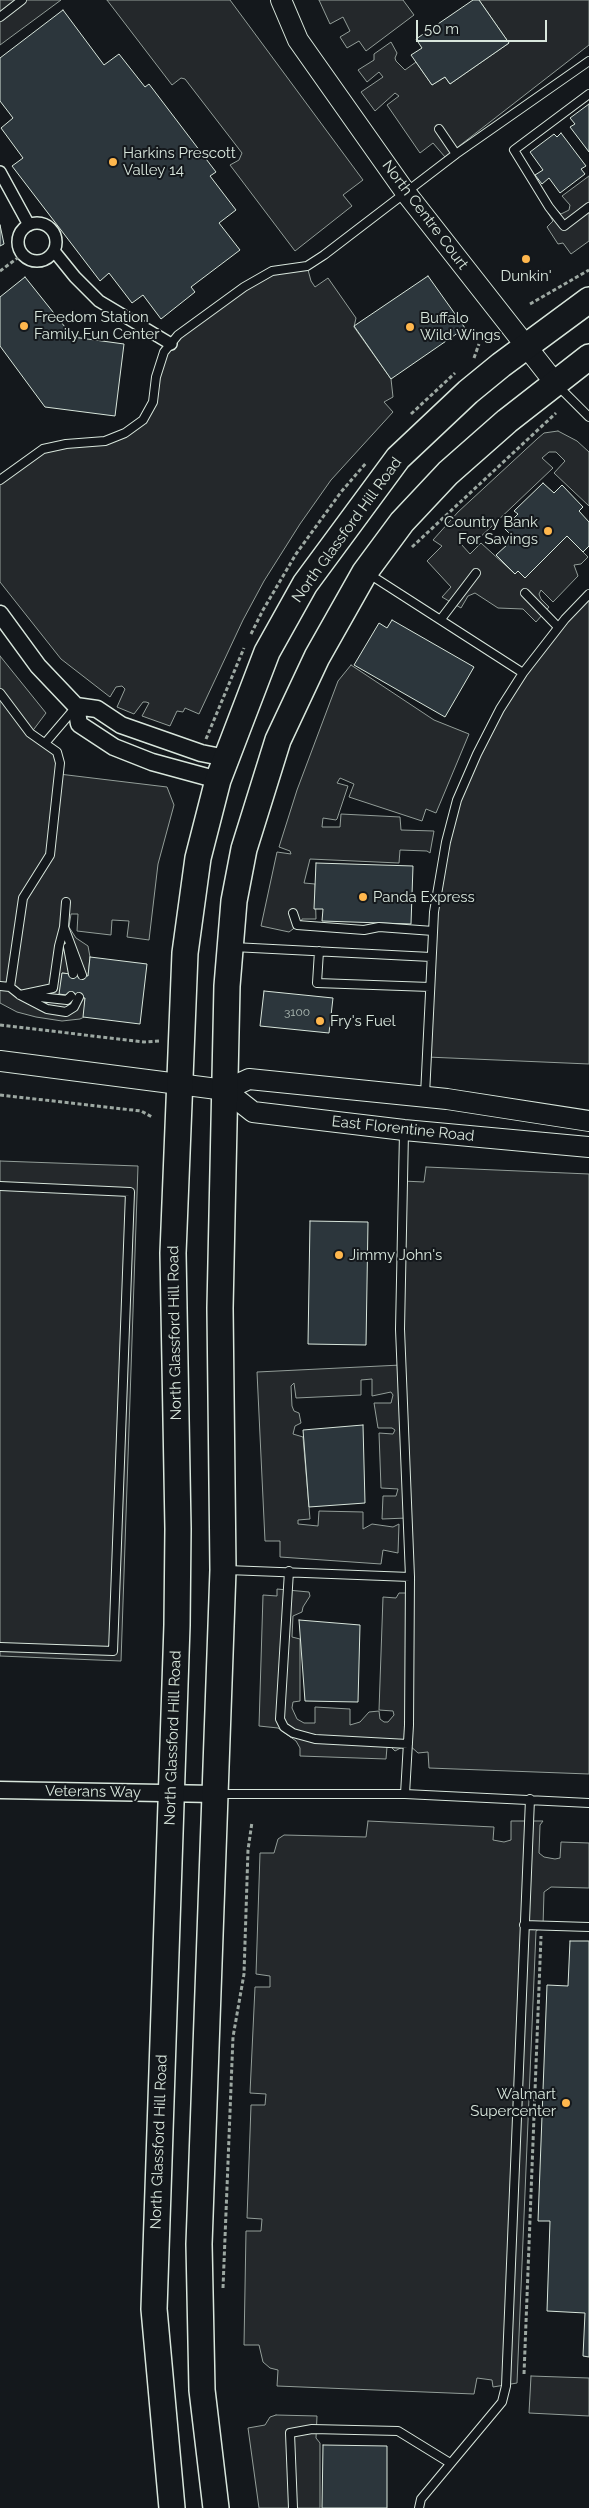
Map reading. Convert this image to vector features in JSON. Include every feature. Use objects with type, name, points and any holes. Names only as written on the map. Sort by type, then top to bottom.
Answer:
[{"type":"main road","name":"North Glassford Hill Road","points":[[172,2508],[154,2309],[178,1528],[173,1253],[185,953],[191,898],[198,858],[222,769],[267,652],[305,584],[351,519],[398,458],[468,392],[589,300]]},
{"type":"main road","points":[[216,2508],[202,2390],[198,2244],[223,1570],[220,1308],[229,946],[234,901],[244,849],[278,740],[317,657],[365,572],[402,522],[448,473],[507,421],[589,358]]},
{"type":"street","name":"North Centre Court","points":[[281,0],[298,40],[406,193],[555,383]]},
{"type":"street","points":[[0,172],[29,224]]},
{"type":"street","points":[[41,223],[52,228],[56,240],[54,252],[45,259],[33,260],[23,254],[20,249],[19,238],[29,224],[41,223]]},
{"type":"street","points":[[54,252],[99,301],[171,344]]},
{"type":"street","points":[[0,614],[38,666],[76,706],[79,724],[114,747],[152,762],[222,769]]},
{"type":"street","points":[[76,706],[97,709],[121,725],[201,753],[222,769]]},
{"type":"street","points":[[0,1061],[225,1090],[249,1079],[425,1097],[589,1121]]},
{"type":"street","name":"East Florentine Road","points":[[225,1090],[253,1112],[404,1130],[589,1147]]},
{"type":"street","name":"Veterans Way","points":[[0,1790],[215,1794]]},
{"type":"lane","points":[[0,17],[22,0]]},
{"type":"lane","points":[[0,480],[43,449],[66,444],[105,441],[126,433],[143,420],[153,402],[156,377],[164,352],[178,335],[244,287],[272,271],[307,266],[456,154],[589,61]]},
{"type":"lane","points":[[589,94],[514,150],[549,207],[564,226],[589,207]]},
{"type":"lane","points":[[439,129],[456,154]]},
{"type":"lane","name":"North Centre Court","points":[[555,383],[589,417]]},
{"type":"lane","points":[[365,572],[523,673]]},
{"type":"lane","points":[[441,619],[476,573]]},
{"type":"lane","points":[[525,593],[558,627]]},
{"type":"lane","points":[[425,1097],[432,931],[446,842],[458,800],[477,754],[500,709],[523,673],[558,627],[589,594]]},
{"type":"lane","points":[[0,693],[30,733],[46,742],[57,752],[60,763],[50,855],[23,898],[10,987]]},
{"type":"lane","points":[[46,742],[76,706]]},
{"type":"lane","points":[[20,995],[53,988],[59,946],[64,928],[66,902]]},
{"type":"lane","points":[[293,913],[297,925],[364,930],[378,927],[432,931]]},
{"type":"lane","points":[[64,928],[73,974]]},
{"type":"lane","points":[[64,928],[82,975]]},
{"type":"lane","points":[[229,946],[431,957]]},
{"type":"lane","points":[[319,951],[317,983],[430,987]]},
{"type":"lane","points":[[0,986],[10,987],[20,995],[67,1000],[75,996]]},
{"type":"lane","points":[[404,1130],[400,1329],[410,1577],[408,1744],[405,1794]]},
{"type":"lane","points":[[0,1186],[130,1192],[113,1651],[0,1647]]},
{"type":"lane","points":[[223,1570],[410,1577]]},
{"type":"lane","points":[[289,1571],[280,1719],[284,1727],[293,1733],[315,1739],[408,1744]]},
{"type":"lane","points":[[215,1794],[405,1794],[589,1802]]},
{"type":"lane","points":[[419,2508],[421,2499],[502,2402],[506,2386],[530,1799]]},
{"type":"lane","points":[[524,1924],[589,1927]]},
{"type":"lane","points":[[293,2508],[290,2433],[312,2430],[398,2431],[450,2462]]},
{"type":"path","points":[[0,271],[23,254]]},
{"type":"path","points":[[530,304],[589,270]]},
{"type":"path","points":[[407,551],[556,413]]},
{"type":"path","points":[[0,1025],[144,1042],[160,1041]]},
{"type":"path","points":[[0,1094],[141,1110],[152,1117]]},
{"type":"path","points":[[222,2294],[232,2037],[244,1974],[248,1850],[252,1822]]},
{"type":"path","points":[[524,2374],[541,1935]]},
{"type":"shaded area","points":[[0,0],[61,0],[0,45]]},
{"type":"shaded area","points":[[107,0],[230,0],[363,180],[343,195],[352,206],[295,251],[230,165],[239,160],[242,153],[185,79],[181,78],[172,85]]},
{"type":"shaded area","points":[[319,0],[403,0],[414,15],[366,51],[359,41],[347,48],[340,37],[350,31],[343,17],[330,24]]},
{"type":"shaded area","points":[[479,0],[589,0],[589,45],[445,157],[433,143],[420,153],[387,105],[399,96],[395,93],[375,111],[361,92],[383,77],[379,72],[367,82],[358,70],[374,60],[374,54],[391,42],[397,53],[396,61],[405,70],[416,62],[432,85],[445,77],[450,84],[509,43]]},
{"type":"shaded area","points":[[589,176],[589,241],[571,254],[563,243],[558,244],[547,227],[553,221],[548,213],[554,207],[561,214],[569,210],[570,205],[562,196]]},
{"type":"shaded area","points":[[307,266],[311,281],[315,287],[328,278],[356,318],[354,327],[391,379],[393,397],[384,402],[393,412],[331,480],[300,524],[264,581],[243,620],[199,714],[185,708],[183,712],[177,711],[170,726],[142,716],[149,703],[143,702],[134,714],[117,707],[125,689],[122,686],[116,687],[110,697],[61,659],[0,582],[0,480],[43,449],[105,441],[143,420],[153,402],[164,352],[178,335],[272,271]]},
{"type":"shaded area","points":[[558,431],[577,441],[589,452],[589,506],[554,473],[565,461],[556,452],[549,452],[542,458],[553,468],[474,543],[464,533],[461,537],[461,544],[470,554],[481,543],[515,574],[518,571],[524,577],[567,536],[588,557],[581,564],[574,565],[578,576],[553,602],[541,590],[539,594],[541,599],[549,607],[536,622],[523,609],[498,608],[475,593],[468,596],[461,608],[442,597],[451,587],[427,561],[442,546],[433,540],[458,512],[537,439],[544,433]]},
{"type":"shaded area","points":[[589,594],[589,1064],[427,1057],[431,957],[446,842],[477,754],[523,673]]},
{"type":"shaded area","points":[[0,656],[46,713],[31,733],[57,752],[59,774],[167,787],[174,805],[158,864],[149,940],[127,937],[129,921],[112,920],[111,935],[77,931],[78,914],[71,914],[69,927],[76,938],[88,946],[90,957],[88,976],[62,973],[60,994],[85,998],[84,1017],[80,1019],[62,1021],[36,1017],[17,1012],[0,1003]]},
{"type":"shaded area","points":[[351,665],[434,720],[469,734],[436,813],[426,809],[422,821],[349,797],[354,784],[340,778],[337,783],[348,786],[337,819],[323,818],[322,827],[340,827],[341,814],[400,817],[401,830],[434,831],[430,853],[427,851],[400,850],[399,863],[310,859],[304,883],[315,884],[316,919],[302,919],[301,923],[289,932],[261,926],[277,852],[291,854],[290,851],[279,847],[297,790],[338,681]]},
{"type":"shaded area","points":[[0,1161],[138,1166],[121,1661],[0,1656]]},
{"type":"shaded area","points":[[426,1167],[589,1174],[589,1774],[429,1768],[428,1752],[418,1753],[408,1744],[395,1751],[390,1746],[387,1747],[386,1759],[300,1756],[300,1748],[296,1741],[278,1728],[259,1726],[263,1595],[277,1596],[277,1589],[309,1592],[310,1596],[302,1612],[293,1616],[292,1637],[300,1639],[300,1701],[293,1702],[292,1708],[297,1719],[304,1723],[315,1723],[315,1707],[350,1709],[350,1725],[360,1722],[369,1712],[379,1711],[380,1719],[384,1722],[388,1722],[394,1715],[393,1711],[379,1710],[383,1597],[396,1598],[399,1593],[410,1593],[407,1518],[382,1519],[383,1496],[396,1496],[398,1489],[381,1488],[379,1433],[393,1434],[395,1430],[392,1428],[378,1428],[374,1403],[391,1403],[393,1395],[391,1392],[372,1396],[372,1379],[361,1380],[361,1395],[296,1398],[294,1383],[291,1386],[292,1406],[294,1411],[299,1413],[301,1423],[295,1426],[293,1434],[303,1437],[310,1519],[298,1520],[298,1524],[318,1526],[319,1511],[363,1512],[363,1529],[372,1524],[393,1527],[399,1524],[398,1553],[383,1550],[381,1564],[280,1557],[280,1541],[265,1541],[257,1372],[401,1365],[403,1181],[424,1182]]},
{"type":"shaded area","points":[[368,1821],[494,1827],[493,1840],[504,1842],[511,1840],[511,1821],[543,1821],[540,1825],[539,1853],[544,1857],[555,1859],[560,1858],[561,1842],[589,1843],[589,1888],[551,1887],[544,1892],[543,1926],[536,1931],[517,2383],[493,2387],[492,2380],[477,2378],[474,2394],[277,2386],[278,2370],[270,2368],[263,2362],[259,2345],[244,2345],[246,2231],[261,2231],[262,2219],[247,2218],[251,2105],[265,2105],[266,2094],[250,2093],[255,1987],[270,1987],[270,1976],[256,1974],[260,1853],[274,1853],[278,1839],[284,1835],[366,1837]]},
{"type":"shaded area","points":[[531,2376],[589,2378],[589,2416],[529,2413]]},
{"type":"shaded area","points":[[276,2415],[317,2416],[316,2438],[320,2443],[320,2508],[259,2508],[248,2428],[265,2425],[270,2417]]},
{"type":"building","points":[[473,0],[479,0],[509,43],[450,84],[445,77],[432,85],[411,55],[422,48],[416,39]]},
{"type":"building","name":"Harkins Prescott Valley 14","points":[[63,10],[104,65],[119,54],[145,87],[149,84],[216,172],[210,176],[236,210],[219,223],[240,250],[191,287],[195,292],[161,319],[143,295],[132,303],[109,273],[100,281],[12,166],[23,158],[1,128],[13,118],[0,101],[0,58]]},
{"type":"building","points":[[589,104],[589,152],[570,127],[575,124],[570,118]]},
{"type":"building","points":[[561,133],[586,166],[581,169],[585,174],[560,193],[549,178],[542,184],[535,175],[543,170],[530,152],[554,134],[557,137]]},
{"type":"building","points":[[0,225],[4,244],[0,246]]},
{"type":"building","name":"Buffalo Wild Wings","points":[[428,276],[465,328],[391,379],[354,326]]},
{"type":"building","points":[[25,277],[73,337],[124,344],[115,416],[45,407],[0,346],[0,297]]},
{"type":"building","name":"Country Bank For Savings","points":[[543,483],[554,493],[562,485],[583,507],[579,511],[589,522],[589,546],[583,552],[567,536],[525,578],[518,571],[515,574],[496,555],[508,544],[504,540],[510,534],[504,528],[518,514],[514,511]]},
{"type":"building","points":[[392,620],[474,667],[445,717],[354,665],[379,623],[387,628]]},
{"type":"building","name":"Panda Express","points":[[316,863],[413,866],[411,924],[322,921],[323,909],[314,909]]},
{"type":"building","points":[[90,957],[147,964],[140,1024],[83,1017],[85,998],[59,994],[62,973],[88,976]]},
{"type":"building","name":"Fry's Fuel","points":[[264,991],[333,998],[329,1033],[260,1026]]},
{"type":"building","points":[[310,1221],[368,1222],[366,1345],[308,1344]]},
{"type":"building","points":[[363,1425],[365,1503],[309,1507],[303,1430]]},
{"type":"building","points":[[299,1620],[360,1625],[358,1702],[305,1701]]},
{"type":"building","name":"Walmart Supercenter","points":[[570,1941],[589,1941],[589,2357],[583,2356],[585,2313],[547,2311],[550,2221],[538,2221],[547,1985],[568,1986]]},
{"type":"building","points":[[323,2445],[387,2446],[387,2508],[322,2508]]},
{"type":"place","name":"Harkins Prescott Valley 14","points":[[113,162]]},
{"type":"place","name":"Dunkin'","points":[[526,259]]},
{"type":"place","name":"Freedom Station Family Fun Center","points":[[24,326]]},
{"type":"place","name":"Buffalo Wild Wings","points":[[410,327]]},
{"type":"place","name":"Country Bank For Savings","points":[[548,531]]},
{"type":"place","name":"Panda Express","points":[[363,897]]},
{"type":"place","name":"Fry's Fuel","points":[[320,1021]]},
{"type":"place","name":"Jimmy John's","points":[[339,1255]]},
{"type":"place","name":"Walmart Supercenter","points":[[566,2103]]}]
